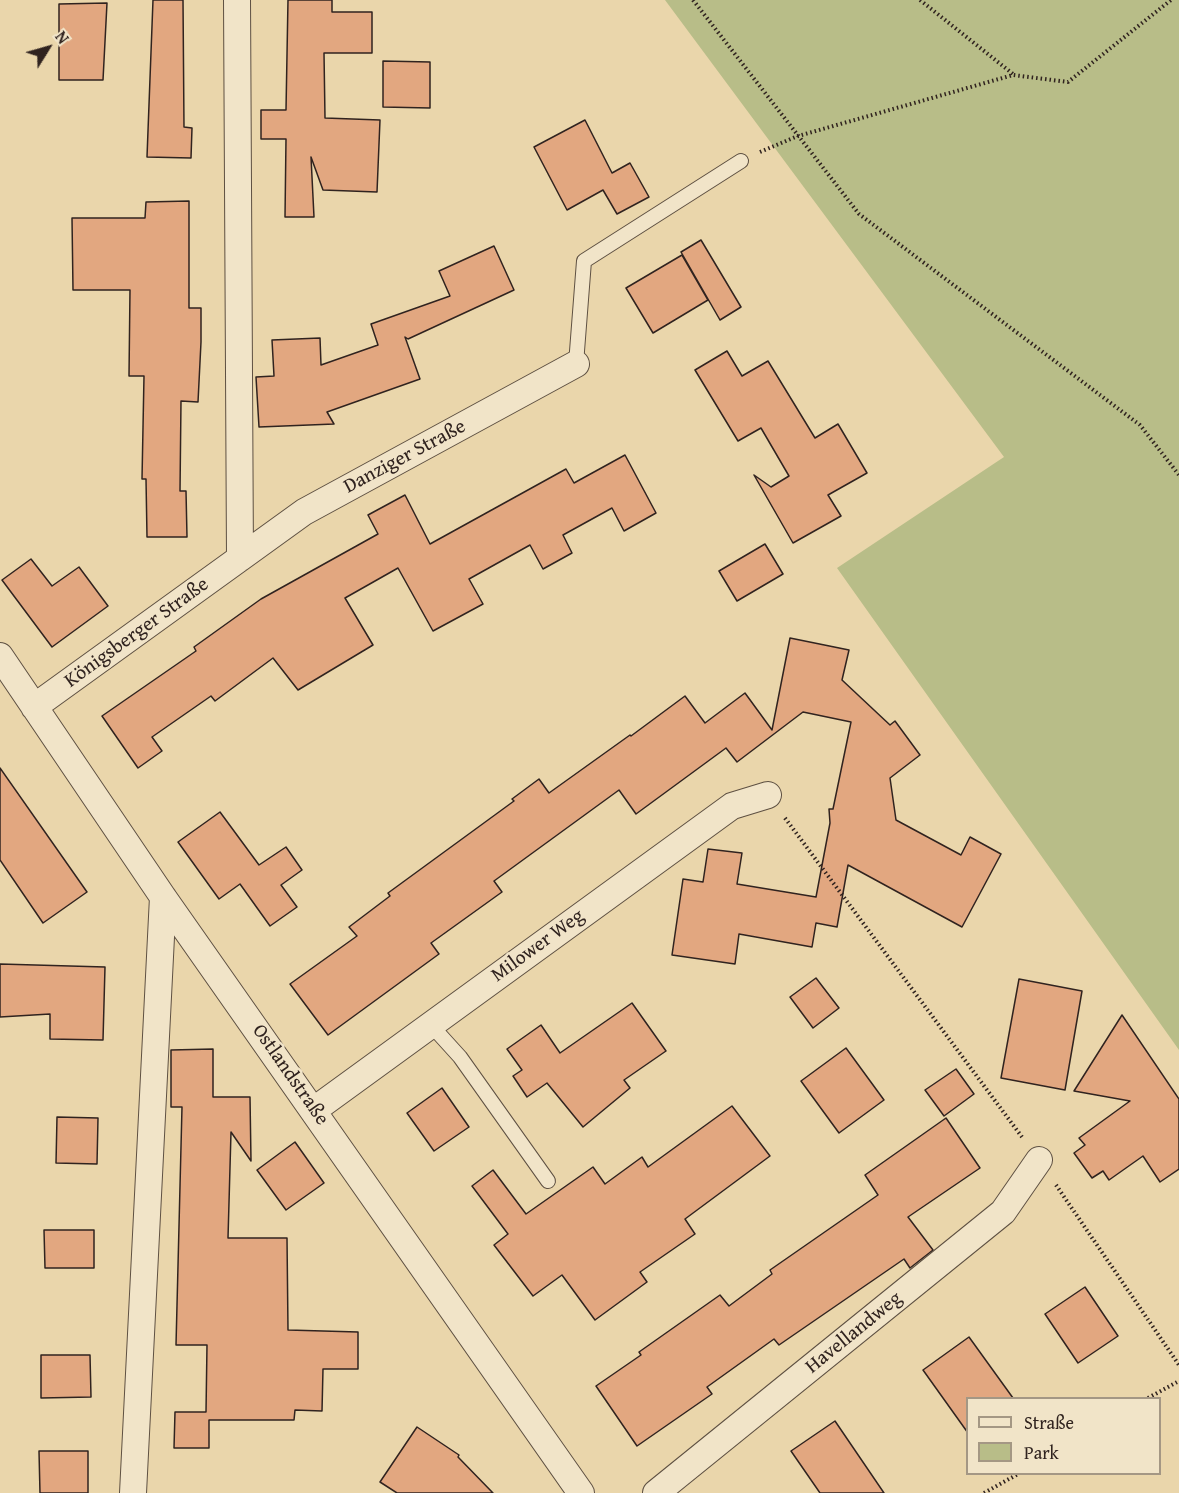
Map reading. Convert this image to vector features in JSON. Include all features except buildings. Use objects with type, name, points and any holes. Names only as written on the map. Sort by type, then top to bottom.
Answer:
[{"type":"street","points":[[237,0],[240,558]]},
{"type":"street","name":"Danziger Straße","points":[[240,558],[304,512],[576,364]]},
{"type":"street","name":"Königsberger Straße","points":[[34,707],[240,558]]},
{"type":"street","name":"Ostlandstraße","points":[[0,656],[163,897],[581,1493]]},
{"type":"street","name":"Milower Weg","points":[[314,1110],[732,806],[768,795]]},
{"type":"street","points":[[134,1493],[163,897]]},
{"type":"street","name":"Havellandweg","points":[[656,1493],[1003,1212],[1040,1160]]},
{"type":"lane","points":[[576,364],[584,261],[741,161]]},
{"type":"lane","points":[[432,1025],[460,1057],[548,1181]]},
{"type":"path","points":[[693,0],[859,214],[1140,425],[1179,475]]},
{"type":"path","points":[[920,0],[1013,75]]},
{"type":"path","points":[[741,161],[798,136],[1013,75],[1068,82],[1171,0]]},
{"type":"path","points":[[768,795],[1040,1160],[1179,1365]]},
{"type":"path","points":[[1150,1397],[1179,1381]]},
{"type":"path","points":[[984,1493],[1015,1475]]},
{"type":"green space","points":[[665,0],[1179,0],[1179,1050],[837,568],[1004,457]]}]
